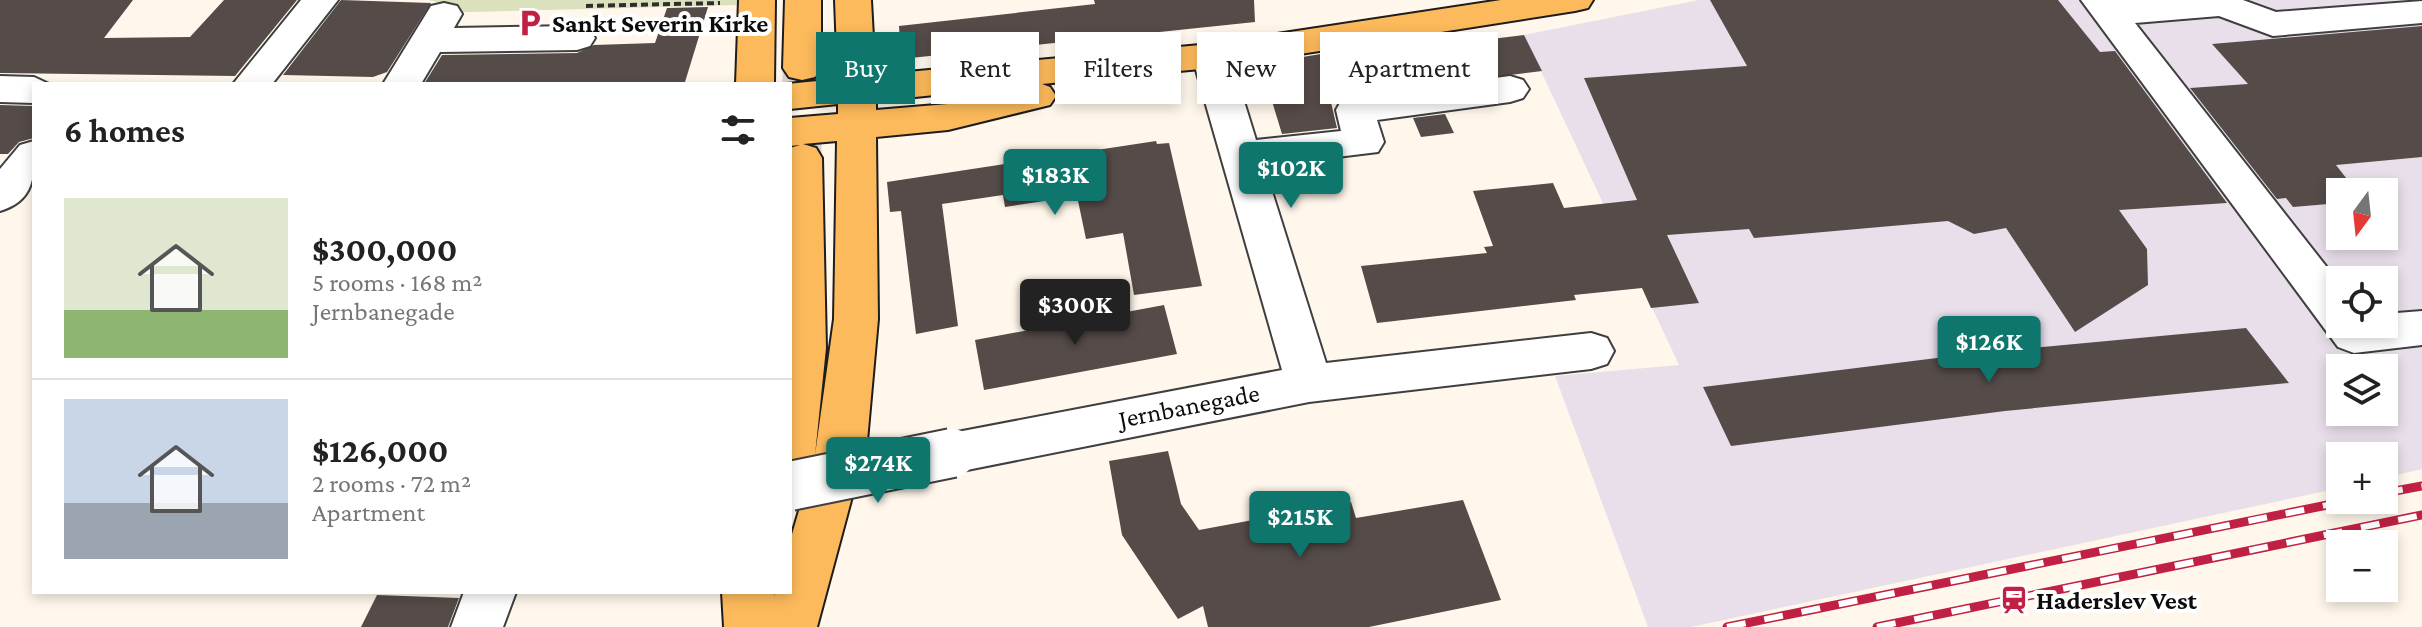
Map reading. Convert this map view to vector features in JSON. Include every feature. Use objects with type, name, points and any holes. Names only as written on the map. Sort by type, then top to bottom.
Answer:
[{"type":"main road","points":[[755,82],[757,0]]},
{"type":"main road","points":[[803,0],[796,82],[857,109],[948,117],[1197,59]]},
{"type":"main road","points":[[791,627],[843,441],[856,319],[857,109],[853,0]]},
{"type":"main road","points":[[1304,40],[1508,6],[1575,0]]},
{"type":"main road","points":[[792,449],[804,348],[794,138],[857,109],[964,95],[1025,74],[1197,57]]},
{"type":"main road","points":[[748,594],[750,627]]},
{"type":"main road","points":[[771,627],[775,594]]},
{"type":"street","points":[[254,82],[320,0]]},
{"type":"street","points":[[2105,6],[2222,5],[2273,24],[2422,12]]},
{"type":"street","points":[[2105,6],[2326,298]]},
{"type":"street","points":[[403,82],[437,26],[581,22]]},
{"type":"street","points":[[0,89],[32,90]]},
{"type":"street","points":[[1241,155],[1364,142],[1355,110],[1510,89]]},
{"type":"street","points":[[1226,104],[1309,383]]},
{"type":"street","points":[[792,108],[857,109]]},
{"type":"street","points":[[0,196],[20,162]]},
{"type":"street","points":[[2398,330],[2422,328]]},
{"type":"street","name":"Jernbanegade","points":[[792,486],[1309,383],[1591,351]]},
{"type":"street","points":[[477,627],[489,594]]},
{"type":"path","points":[[581,22],[588,0]]},
{"type":"shaded area","points":[[1699,0],[2422,0],[2422,469],[2398,475],[2398,442],[2326,442],[2326,491],[1691,627],[1648,627],[1555,376],[1679,365],[1524,35]]},
{"type":"green space","points":[[429,0],[739,0],[739,5],[431,13],[441,3]]},
{"type":"building","points":[[0,0],[133,0],[104,38],[190,37],[224,0],[297,0],[235,76],[0,73]]},
{"type":"building","points":[[341,0],[431,3],[387,72],[373,77],[283,75]]},
{"type":"building","points":[[1094,0],[1254,0],[1255,22],[1159,32],[1055,32],[1055,43],[1039,45],[1039,32],[931,32],[931,56],[915,58],[915,32],[899,32],[899,26],[1095,4]]},
{"type":"building","points":[[1710,0],[2058,0],[2100,52],[2115,51],[2227,203],[2119,210],[2147,249],[2148,285],[2075,332],[2006,228],[1974,234],[1948,221],[1754,238],[1749,229],[1667,235],[1699,303],[1651,308],[1642,288],[1574,295],[1576,300],[1377,323],[1361,266],[1487,253],[1484,247],[1493,246],[1473,191],[1553,183],[1564,208],[1637,200],[1584,78],[1747,66]]},
{"type":"building","points":[[708,7],[685,82],[425,82],[442,55],[577,53],[594,45],[655,43],[667,8]]},
{"type":"building","points":[[2422,26],[2422,157],[2336,165],[2346,178],[2326,178],[2326,204],[2293,207],[2286,198],[2277,199],[2190,88],[2248,84],[2212,44]]},
{"type":"building","points":[[1524,35],[1542,71],[1498,77],[1498,38]]},
{"type":"building","points":[[1320,54],[1320,104],[1331,104],[1337,128],[1282,134],[1273,104],[1304,104],[1304,57]]},
{"type":"building","points":[[0,105],[32,106],[32,139],[19,142],[8,154],[0,154]]},
{"type":"building","points":[[1445,114],[1454,133],[1421,137],[1413,118]]},
{"type":"building","points":[[1156,141],[1157,144],[1169,143],[1202,286],[1134,295],[1123,233],[1086,239],[1077,196],[1005,207],[1003,195],[942,204],[958,326],[916,334],[901,211],[890,212],[887,182]]},
{"type":"building","points":[[1164,305],[1177,354],[984,390],[975,340]]},
{"type":"building","points":[[2246,328],[2289,383],[2005,411],[1731,446],[1703,387],[1969,354]]},
{"type":"building","points":[[1168,451],[1181,504],[1199,530],[1351,502],[1356,518],[1463,500],[1501,600],[1369,627],[1208,627],[1203,606],[1178,619],[1122,535],[1109,461]]},
{"type":"building","points":[[377,595],[459,598],[448,627],[361,627]]},
{"type":"tunnel","points":[[802,68],[802,158]]},
{"type":"railway","points":[[2398,490],[2422,486]]},
{"type":"railway","points":[[1727,627],[2326,505]]},
{"type":"railway","points":[[1877,627],[2422,515]]},
{"type":"place","name":"Sankt Severin Kirke","points":[[530,23]]},
{"type":"place","name":"Haderslev Vest","points":[[2014,600]]}]
